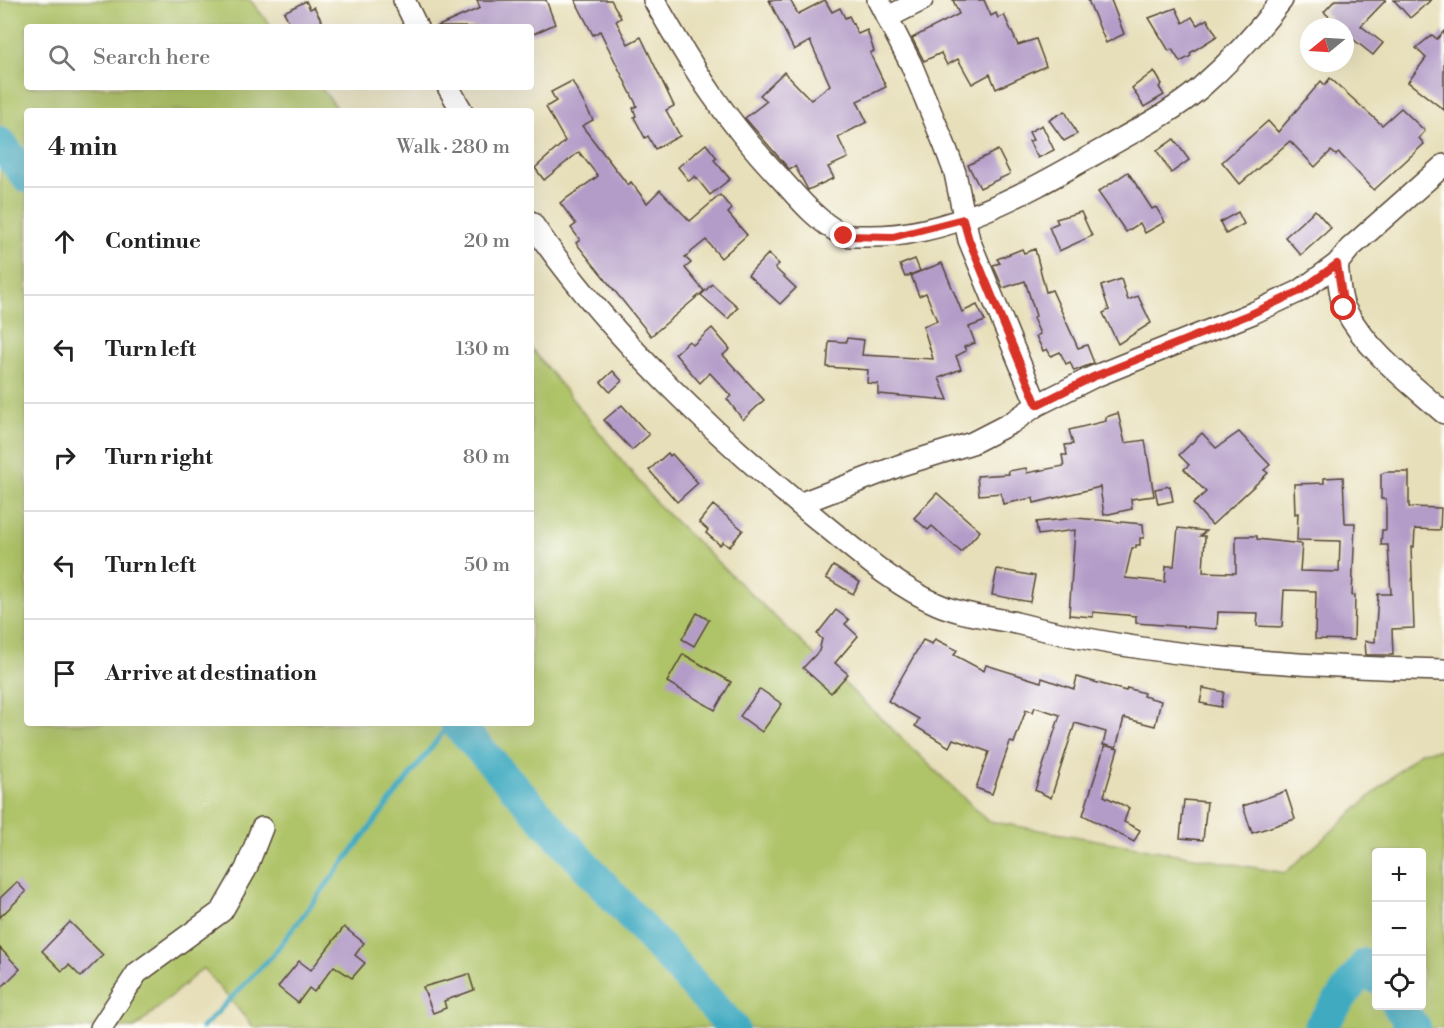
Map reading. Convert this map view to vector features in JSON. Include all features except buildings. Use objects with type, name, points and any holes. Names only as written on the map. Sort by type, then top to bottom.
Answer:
[{"type":"street","points":[[404,0],[416,24]]},
{"type":"street","points":[[654,0],[690,65],[721,110],[742,138],[813,214],[844,236],[893,237],[963,219],[1064,172],[1142,128],[1198,90],[1254,37],[1282,0]]},
{"type":"street","points":[[922,0],[883,8],[945,146],[955,174],[969,240],[1037,405]]},
{"type":"street","points":[[450,90],[460,108]]},
{"type":"street","points":[[799,504],[901,465],[972,443],[1011,423],[1037,405],[1093,377],[1262,309],[1300,291],[1337,264],[1350,248],[1444,165]]},
{"type":"street","points":[[534,226],[584,294],[719,434],[879,570],[940,605],[1090,640],[1240,662],[1444,670]]},
{"type":"street","points":[[1337,264],[1344,308],[1369,344],[1407,383],[1444,413]]},
{"type":"street","points":[[101,1028],[137,973],[222,911],[246,869],[262,828]]},
{"type":"green space","points":[[0,0],[250,0],[270,24],[24,24],[24,90],[322,90],[338,108],[24,108],[24,726],[534,726],[534,352],[658,505],[988,821],[1285,873],[1420,752],[1444,749],[1444,1028],[254,1028],[203,968],[135,1028],[0,1028]]},
{"type":"waterway","points":[[0,143],[24,173]]},
{"type":"waterway","points":[[202,1028],[272,956],[448,726]]},
{"type":"waterway","points":[[459,726],[733,1028]]},
{"type":"waterway","points":[[1319,1028],[1366,964],[1372,972]]},
{"type":"waterway","points":[[1401,1010],[1415,1028]]},
{"type":"route","points":[[844,236],[893,237],[963,219],[969,240],[1037,405],[1093,377],[1148,357],[1300,291],[1337,264],[1344,308]]}]
